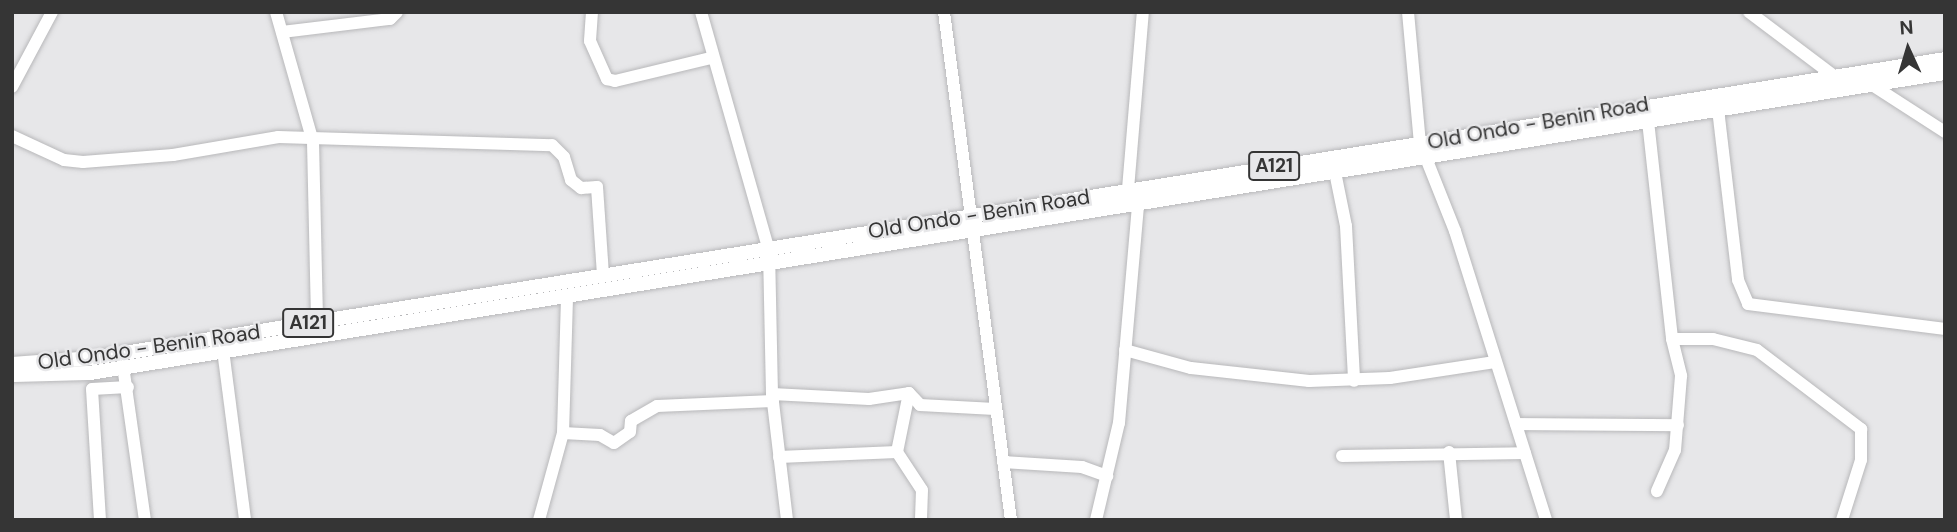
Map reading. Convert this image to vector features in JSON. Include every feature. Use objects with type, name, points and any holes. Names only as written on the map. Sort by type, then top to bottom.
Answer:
[{"type":"main road","name":"Old Ondo - Benin Road","points":[[12,364],[93,358],[317,322],[334,325],[567,296],[971,214],[1945,59]]},
{"type":"main road","name":"Old Ondo - Benin Road","points":[[12,375],[123,366],[223,350],[334,325],[603,275],[975,232],[1945,73]]},
{"type":"street","points":[[12,87],[52,12]]},
{"type":"street","points":[[276,12],[313,142],[317,322]]},
{"type":"street","points":[[282,32],[390,19],[397,12]]},
{"type":"street","points":[[592,12],[590,41],[607,79],[615,81],[711,58]]},
{"type":"street","points":[[701,12],[711,58],[741,143],[769,257],[772,397],[787,520]]},
{"type":"street","points":[[944,12],[1011,520]]},
{"type":"street","points":[[1128,189],[1143,12]]},
{"type":"street","points":[[1408,12],[1420,143],[1429,157],[1546,520]]},
{"type":"street","points":[[1749,12],[1834,76]]},
{"type":"street","points":[[1857,72],[1870,84],[1945,132]]},
{"type":"street","points":[[1718,109],[1738,280],[1748,304],[1945,329]]},
{"type":"street","points":[[1648,121],[1672,339],[1681,376],[1675,450],[1657,491]]},
{"type":"street","points":[[12,136],[64,160],[83,162],[173,155],[278,137],[313,142],[521,141],[552,145],[564,157],[571,180],[581,188],[597,187],[603,275]]},
{"type":"street","points":[[1335,172],[1349,253],[1346,292],[1354,381]]},
{"type":"street","points":[[1096,520],[1107,476],[1125,350],[1138,205]]},
{"type":"street","points":[[539,520],[563,433],[567,296]]},
{"type":"street","points":[[1672,339],[1713,339],[1756,350],[1861,429],[1858,473],[1842,520]]},
{"type":"street","points":[[223,350],[244,520]]},
{"type":"street","points":[[1125,350],[1227,373],[1354,381],[1495,362]]},
{"type":"street","points":[[123,366],[145,520]]},
{"type":"street","points":[[100,520],[92,388],[128,387]]},
{"type":"street","points":[[909,393],[920,405],[995,410]]},
{"type":"street","points":[[563,433],[600,435],[614,443],[624,440],[631,421],[645,412],[772,397],[869,399],[909,393]]},
{"type":"street","points":[[909,393],[897,452],[922,490],[921,520]]},
{"type":"street","points":[[1516,424],[1678,425]]},
{"type":"street","points":[[779,457],[897,452]]},
{"type":"street","points":[[1342,456],[1449,452],[1525,453]]},
{"type":"street","points":[[1449,452],[1456,520]]},
{"type":"street","points":[[1003,462],[1082,467],[1107,476]]}]
